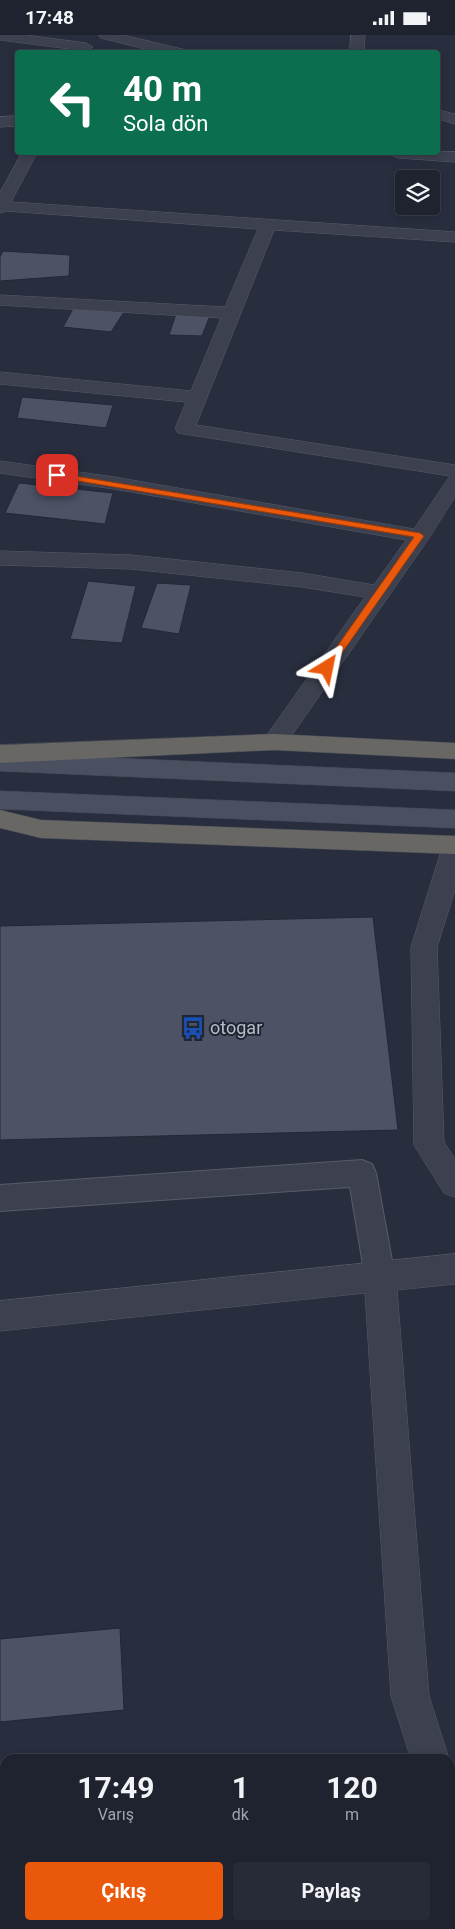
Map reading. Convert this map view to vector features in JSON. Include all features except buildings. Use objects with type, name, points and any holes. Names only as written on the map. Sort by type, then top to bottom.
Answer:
[{"type":"highway","points":[[0,754],[274,742],[455,751]]},
{"type":"highway","points":[[0,819],[41,829],[455,846]]},
{"type":"main road","points":[[0,762],[455,782]]},
{"type":"main road","points":[[0,800],[455,819]]},
{"type":"street","points":[[0,36],[85,50],[100,35]]},
{"type":"street","points":[[106,35],[168,50]]},
{"type":"street","points":[[357,50],[358,35]]},
{"type":"street","points":[[440,115],[455,119]]},
{"type":"street","points":[[0,122],[15,121]]},
{"type":"street","points":[[28,155],[0,207],[455,237]]},
{"type":"street","points":[[414,155],[455,157]]},
{"type":"street","points":[[268,225],[199,399],[185,429],[455,471]]},
{"type":"street","points":[[0,300],[232,313]]},
{"type":"street","points":[[0,379],[199,399]]},
{"type":"street","points":[[0,467],[114,483],[420,536]]},
{"type":"street","points":[[274,742],[420,536],[455,481]]},
{"type":"street","points":[[0,558],[131,563],[302,580],[380,593]]},
{"type":"street","points":[[455,846],[424,947],[429,1145],[455,1185]]},
{"type":"street","points":[[0,1316],[455,1269]]},
{"type":"street","points":[[380,1277],[410,1696],[428,1754]]},
{"type":"lane","points":[[0,1198],[362,1173],[380,1277]]},
{"type":"place","name":"otogar","points":[[193,1028]]},
{"type":"route","points":[[57,475],[114,483],[420,536],[327,668]]}]
